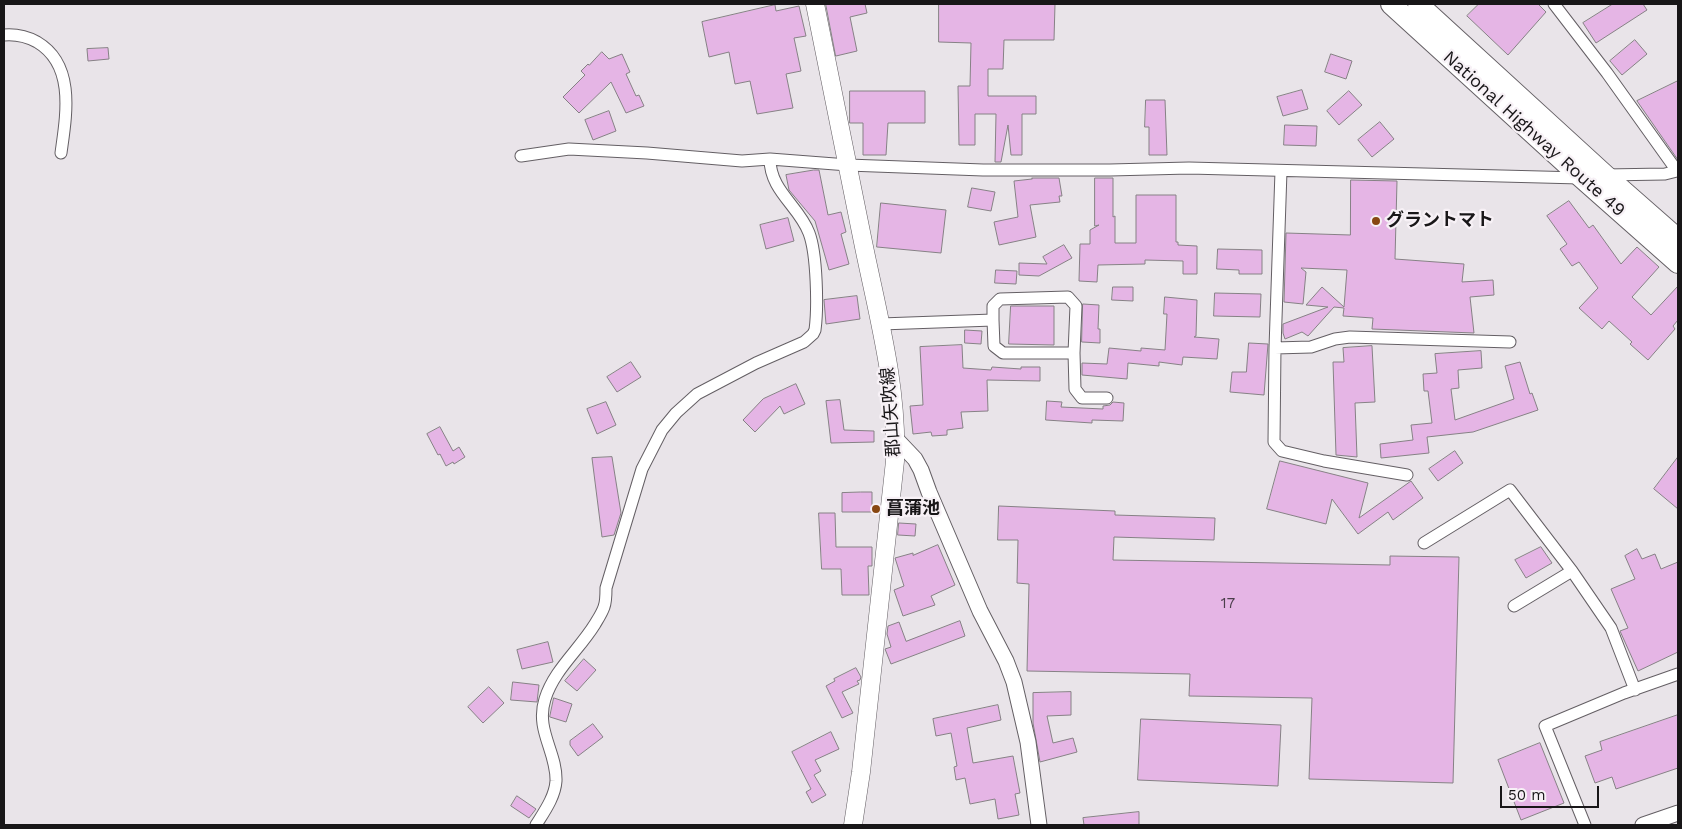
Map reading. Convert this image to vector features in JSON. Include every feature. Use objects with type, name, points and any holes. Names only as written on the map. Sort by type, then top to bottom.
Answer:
[{"type":"highway","name":"National Highway Route 49","points":[[1391,4],[1678,263]]},
{"type":"highway","name":"National Highway Route 49","points":[[1418,4],[1678,239]]},
{"type":"main road","name":"郡山矢吹線","points":[[814,4],[881,324],[892,393],[896,439],[861,772],[853,825]]},
{"type":"street","points":[[1554,4],[1607,73],[1677,171],[1664,174],[1605,175]]},
{"type":"street","points":[[4,35],[13,34],[29,38],[43,46],[55,59],[61,71],[67,98],[61,153]]},
{"type":"street","points":[[521,156],[569,149],[647,152],[742,160],[770,159],[848,165],[1021,170],[1189,168],[1582,178]]},
{"type":"street","points":[[536,825],[553,795],[556,782],[555,768],[542,727],[541,714],[545,700],[554,678],[589,634],[604,607],[609,579],[642,469],[652,447],[662,430],[676,413],[697,394],[756,363],[804,342],[815,330],[817,303],[814,255],[810,234],[798,213],[779,190],[770,168],[770,159]]},
{"type":"street","points":[[1282,171],[1275,348],[1274,442],[1282,451],[1324,461],[1407,475]]},
{"type":"street","points":[[1074,353],[1003,353],[994,346],[993,306],[1000,299],[1068,297],[1076,306],[1075,390],[1082,398],[1107,398]]},
{"type":"street","points":[[881,324],[993,320]]},
{"type":"street","points":[[1275,348],[1311,347],[1350,337],[1510,342]]},
{"type":"street","points":[[896,439],[915,459],[921,470],[969,587],[1006,661],[1014,682],[1028,742],[1039,825]]},
{"type":"street","points":[[1424,543],[1510,490],[1572,571],[1612,628],[1635,690]]},
{"type":"street","points":[[1514,606],[1572,571]]},
{"type":"street","points":[[1585,825],[1545,726],[1678,674]]},
{"type":"street","points":[[1643,825],[1678,813]]},
{"type":"building","points":[[826,4],[865,4],[867,13],[850,17],[857,51],[836,56]]},
{"type":"building","points":[[939,4],[1055,4],[1054,40],[1004,40],[1003,69],[988,69],[988,96],[1036,96],[1036,114],[1022,114],[1022,155],[1011,155],[1008,125],[1001,162],[995,162],[996,114],[975,114],[975,145],[959,145],[958,86],[970,86],[971,43],[939,42]]},
{"type":"building","points":[[1479,4],[1538,4],[1546,12],[1508,55],[1467,16]]},
{"type":"building","points":[[1613,4],[1643,4],[1647,10],[1596,43],[1583,23]]},
{"type":"building","points":[[775,5],[776,11],[799,6],[806,36],[794,38],[801,71],[786,74],[793,108],[757,114],[750,81],[735,84],[729,52],[709,57],[702,22]]},
{"type":"building","points":[[1635,40],[1647,54],[1622,75],[1610,61]]},
{"type":"building","points":[[108,48],[109,59],[88,61],[87,49]]},
{"type":"building","points":[[602,52],[609,59],[622,54],[630,72],[626,74],[636,96],[639,95],[644,106],[626,113],[611,82],[579,113],[563,97],[585,75],[581,71]]},
{"type":"building","points":[[1331,54],[1352,61],[1346,79],[1325,72]]},
{"type":"building","points":[[1678,81],[1678,160],[1637,101]]},
{"type":"building","points":[[1302,90],[1308,109],[1283,116],[1277,97]]},
{"type":"building","points":[[850,91],[925,91],[925,123],[888,123],[886,155],[863,155],[863,123],[850,123]]},
{"type":"building","points":[[1349,91],[1362,105],[1339,125],[1327,111]]},
{"type":"building","points":[[1146,100],[1165,100],[1167,155],[1149,155],[1149,127],[1145,127]]},
{"type":"building","points":[[609,111],[616,131],[593,140],[585,120]]},
{"type":"building","points":[[1380,122],[1394,139],[1372,157],[1358,140]]},
{"type":"building","points":[[1285,125],[1317,126],[1316,146],[1284,145]]},
{"type":"building","points":[[819,170],[828,215],[841,212],[846,232],[841,234],[849,264],[829,270],[815,221],[789,190],[786,175]]},
{"type":"building","points":[[1032,178],[1059,178],[1062,196],[1059,196],[1060,202],[1030,205],[1036,237],[999,245],[994,222],[1018,217],[1014,181]]},
{"type":"building","points":[[1095,178],[1113,178],[1115,243],[1136,243],[1136,195],[1176,195],[1176,242],[1178,242],[1178,245],[1197,246],[1197,274],[1183,274],[1183,261],[1145,260],[1145,264],[1098,265],[1097,282],[1079,281],[1080,244],[1090,244],[1090,230],[1099,225],[1095,226]]},
{"type":"building","points":[[1351,180],[1397,181],[1395,259],[1464,264],[1462,282],[1493,280],[1494,295],[1470,297],[1474,333],[1372,329],[1373,318],[1343,316],[1344,308],[1334,307],[1308,336],[1302,332],[1285,339],[1283,324],[1328,307],[1306,305],[1322,287],[1344,307],[1347,270],[1301,268],[1306,272],[1303,304],[1284,302],[1286,233],[1350,235]]},
{"type":"building","points":[[972,188],[995,192],[991,211],[968,207]]},
{"type":"building","points":[[1569,201],[1589,228],[1593,225],[1621,264],[1637,247],[1659,267],[1632,297],[1651,315],[1678,286],[1678,320],[1673,326],[1675,329],[1648,360],[1609,321],[1602,329],[1579,308],[1598,288],[1579,262],[1572,266],[1560,249],[1567,244],[1547,216]]},
{"type":"building","points":[[881,203],[946,210],[941,253],[877,247]]},
{"type":"building","points":[[788,218],[794,241],[766,249],[760,225]]},
{"type":"building","points":[[1064,245],[1072,258],[1039,276],[1019,275],[1019,263],[1047,264],[1043,257]]},
{"type":"building","points":[[1218,249],[1262,250],[1262,274],[1239,274],[1239,270],[1217,269]]},
{"type":"building","points":[[996,270],[1017,271],[1016,284],[995,283]]},
{"type":"building","points":[[1113,287],[1133,287],[1133,301],[1112,300]]},
{"type":"building","points":[[1215,293],[1261,294],[1260,317],[1214,316]]},
{"type":"building","points":[[857,296],[860,319],[826,324],[824,300]]},
{"type":"building","points":[[1165,297],[1197,300],[1196,336],[1194,337],[1219,339],[1217,359],[1183,357],[1182,365],[1159,362],[1159,366],[1128,363],[1127,379],[1082,375],[1082,363],[1107,364],[1109,348],[1141,351],[1141,348],[1165,350],[1167,314],[1164,314]]},
{"type":"building","points":[[1083,304],[1099,305],[1098,329],[1100,329],[1100,343],[1082,342]]},
{"type":"building","points":[[1011,306],[1054,306],[1054,345],[1009,344]]},
{"type":"building","points":[[965,330],[982,331],[981,344],[965,343]]},
{"type":"building","points":[[1249,343],[1268,344],[1264,395],[1230,392],[1232,372],[1246,372]]},
{"type":"building","points":[[962,345],[963,368],[991,370],[992,367],[1021,369],[1021,367],[1040,367],[1040,381],[987,380],[988,411],[961,412],[963,428],[947,430],[947,435],[932,436],[931,432],[913,434],[910,406],[923,405],[920,347]]},
{"type":"building","points":[[1372,346],[1375,402],[1355,403],[1357,457],[1336,455],[1333,362],[1344,362],[1343,348]]},
{"type":"building","points":[[1481,351],[1482,368],[1458,370],[1459,388],[1451,389],[1455,420],[1514,399],[1505,366],[1520,362],[1530,394],[1532,393],[1538,410],[1473,432],[1427,437],[1429,453],[1381,458],[1380,444],[1413,440],[1411,425],[1432,423],[1428,391],[1424,391],[1423,374],[1437,373],[1435,354]]},
{"type":"building","points":[[631,362],[641,377],[617,392],[607,377]]},
{"type":"building","points":[[796,384],[805,404],[784,414],[780,406],[755,432],[743,420],[763,399]]},
{"type":"building","points":[[840,400],[844,430],[874,431],[874,442],[831,443],[826,401]]},
{"type":"building","points":[[1047,401],[1062,402],[1061,407],[1103,409],[1103,406],[1110,405],[1113,402],[1124,403],[1123,421],[1092,420],[1092,423],[1046,420]]},
{"type":"building","points":[[606,402],[616,425],[597,434],[587,409]]},
{"type":"building","points":[[440,427],[453,451],[459,447],[465,457],[454,464],[453,462],[446,466],[427,434]]},
{"type":"building","points":[[1455,451],[1463,463],[1438,481],[1429,469]]},
{"type":"building","points":[[612,457],[621,513],[614,535],[602,537],[592,458]]},
{"type":"building","points":[[1678,457],[1678,509],[1654,489]]},
{"type":"building","points":[[1280,461],[1368,483],[1359,518],[1411,481],[1423,498],[1393,520],[1388,512],[1358,534],[1332,499],[1326,524],[1267,509]]},
{"type":"building","points":[[872,492],[872,512],[842,512],[842,493]]},
{"type":"building","points":[[999,506],[1115,511],[1115,515],[1215,518],[1214,540],[1114,537],[1113,560],[1390,565],[1390,556],[1459,557],[1453,783],[1309,779],[1312,698],[1189,696],[1190,674],[1027,671],[1029,584],[1017,583],[1018,540],[998,540]]},
{"type":"building","points":[[819,513],[835,513],[836,547],[872,547],[872,566],[868,566],[869,595],[842,595],[841,569],[822,569]]},
{"type":"building","points":[[899,523],[916,524],[915,536],[898,535]]},
{"type":"building","points":[[938,545],[955,585],[931,596],[935,605],[903,616],[894,590],[904,586],[895,558],[913,553],[913,555]]},
{"type":"building","points":[[1541,547],[1552,563],[1526,578],[1515,560]]},
{"type":"building","points":[[1637,549],[1642,559],[1655,554],[1661,569],[1678,562],[1678,652],[1638,671],[1620,631],[1628,628],[1611,589],[1635,579],[1625,556]]},
{"type":"building","points":[[960,621],[965,636],[891,664],[885,649],[891,647],[887,634],[888,626],[899,622],[906,641]]},
{"type":"building","points":[[548,642],[553,662],[522,669],[517,650]]},
{"type":"building","points":[[584,659],[596,670],[577,691],[565,681]]},
{"type":"building","points":[[856,668],[861,677],[857,681],[859,684],[842,692],[853,713],[842,718],[826,686],[835,681],[834,679]]},
{"type":"building","points":[[513,682],[539,685],[537,702],[511,700]]},
{"type":"building","points":[[489,687],[504,703],[483,723],[468,707]]},
{"type":"building","points":[[1071,692],[1071,715],[1047,716],[1053,743],[1073,738],[1077,752],[1040,762],[1033,723],[1033,693]]},
{"type":"building","points":[[554,698],[572,704],[566,722],[550,717]]},
{"type":"building","points":[[998,705],[1001,720],[967,728],[973,763],[1013,756],[1020,793],[1015,794],[1019,815],[998,819],[995,799],[970,804],[965,778],[956,780],[954,767],[957,766],[951,733],[936,736],[933,719]]},
{"type":"building","points":[[1678,715],[1678,768],[1616,789],[1612,777],[1595,783],[1585,756],[1602,750],[1600,742]]},
{"type":"building","points":[[1141,719],[1281,725],[1278,786],[1138,780]]},
{"type":"building","points":[[593,724],[603,737],[578,756],[570,745],[570,741]]},
{"type":"building","points":[[831,732],[839,749],[815,760],[821,771],[814,775],[826,795],[812,803],[806,792],[811,789],[792,752]]},
{"type":"building","points":[[1540,743],[1564,803],[1521,820],[1498,760]]},
{"type":"building","points":[[517,796],[536,809],[529,818],[511,806]]},
{"type":"building","points":[[1139,812],[1139,825],[1084,825],[1083,818]]},
{"type":"place","name":"グラントマト","points":[[1376,221]]},
{"type":"place","name":"菖蒲池","points":[[876,509]]}]
